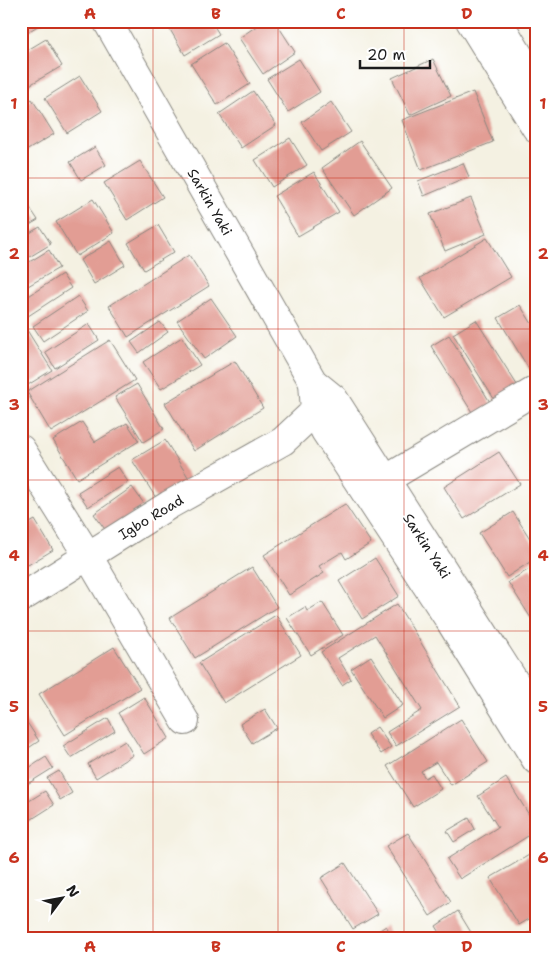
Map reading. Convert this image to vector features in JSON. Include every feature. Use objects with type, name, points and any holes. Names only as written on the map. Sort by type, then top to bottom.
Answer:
[{"type":"street","name":"Sarkin Yaki","points":[[107,21],[330,415],[385,480],[536,715]]},
{"type":"street","points":[[470,21],[536,128]]},
{"type":"street","points":[[498,21],[536,83]]},
{"type":"street","points":[[385,480],[536,390]]},
{"type":"street","points":[[330,415],[448,618],[536,760]]},
{"type":"street","name":"Igbo Road","points":[[21,598],[169,505],[330,415]]},
{"type":"street","points":[[21,449],[88,556],[185,721]]},
{"type":"building","points":[[21,21],[46,21],[21,36]]},
{"type":"building","points":[[165,21],[211,21],[219,34],[185,55]]},
{"type":"building","points":[[229,21],[240,21],[232,26]]},
{"type":"building","points":[[264,21],[275,21],[295,52],[263,74],[239,38]]},
{"type":"building","points":[[46,39],[62,66],[21,90],[21,54]]},
{"type":"building","points":[[224,43],[250,84],[217,105],[191,64]]},
{"type":"building","points":[[299,59],[320,92],[288,112],[267,79]]},
{"type":"building","points":[[433,59],[451,96],[410,115],[392,78]]},
{"type":"building","points":[[80,76],[102,111],[67,133],[45,98]]},
{"type":"building","points":[[253,91],[276,125],[241,148],[219,114]]},
{"type":"building","points":[[473,92],[493,142],[421,170],[402,120]]},
{"type":"building","points":[[32,99],[54,134],[21,154],[21,105]]},
{"type":"building","points":[[331,102],[351,132],[321,151],[302,122]]},
{"type":"building","points":[[290,138],[307,165],[272,187],[255,160]]},
{"type":"building","points":[[360,141],[392,188],[354,215],[322,168]]},
{"type":"building","points":[[95,147],[106,165],[81,180],[70,162]]},
{"type":"building","points":[[140,161],[163,197],[127,220],[104,183]]},
{"type":"building","points":[[463,163],[469,177],[424,196],[418,181]]},
{"type":"building","points":[[314,172],[339,212],[298,236],[274,196]]},
{"type":"building","points":[[471,198],[486,234],[445,251],[430,214]]},
{"type":"building","points":[[93,199],[114,233],[77,256],[56,222]]},
{"type":"building","points":[[26,202],[38,220],[21,230],[21,205]]},
{"type":"building","points":[[158,225],[174,252],[144,270],[128,243]]},
{"type":"building","points":[[40,227],[51,244],[21,262],[21,238]]},
{"type":"building","points":[[487,238],[511,277],[444,317],[420,278]]},
{"type":"building","points":[[111,241],[125,265],[94,284],[80,260]]},
{"type":"building","points":[[49,250],[59,268],[21,290],[21,267]]},
{"type":"building","points":[[189,255],[209,286],[128,337],[109,306]]},
{"type":"building","points":[[62,274],[71,288],[22,320],[21,301]]},
{"type":"building","points":[[78,296],[88,311],[43,341],[33,326]]},
{"type":"building","points":[[211,298],[237,336],[204,359],[177,321]]},
{"type":"building","points":[[520,305],[536,330],[536,367],[530,371],[498,318]]},
{"type":"building","points":[[476,320],[519,388],[496,402],[453,334]]},
{"type":"building","points":[[160,322],[168,332],[139,353],[131,342]]},
{"type":"building","points":[[89,324],[99,340],[55,368],[45,352]]},
{"type":"building","points":[[25,327],[52,370],[23,388],[21,385],[21,330]]},
{"type":"building","points":[[449,335],[493,407],[475,417],[431,346]]},
{"type":"building","points":[[182,337],[200,365],[161,389],[143,362]]},
{"type":"building","points":[[110,340],[135,380],[51,432],[27,392]]},
{"type":"building","points":[[235,361],[263,408],[194,451],[165,403]]},
{"type":"building","points":[[137,384],[164,429],[143,442],[115,397]]},
{"type":"building","points":[[82,422],[95,442],[127,423],[139,441],[77,479],[53,440]]},
{"type":"building","points":[[165,440],[190,480],[158,501],[132,460]]},
{"type":"building","points":[[499,452],[520,484],[464,519],[444,487]]},
{"type":"building","points":[[118,467],[128,482],[88,507],[78,492]]},
{"type":"building","points":[[132,487],[145,505],[107,532],[94,514]]},
{"type":"building","points":[[345,504],[371,543],[346,559],[342,552],[319,566],[324,573],[289,595],[264,555]]},
{"type":"building","points":[[513,512],[536,548],[536,558],[507,577],[479,533]]},
{"type":"building","points":[[35,520],[53,550],[28,565],[21,554],[21,528]]},
{"type":"building","points":[[375,558],[399,596],[362,619],[339,581]]},
{"type":"building","points":[[21,561],[26,568],[21,572]]},
{"type":"building","points":[[252,567],[277,607],[195,658],[170,618]]},
{"type":"building","points":[[531,568],[536,575],[536,626],[508,582]]},
{"type":"building","points":[[322,602],[343,635],[311,655],[287,618],[305,607],[307,611]]},
{"type":"building","points":[[397,604],[460,706],[396,746],[387,732],[422,710],[375,635],[338,658],[351,679],[342,685],[321,652]]},
{"type":"building","points":[[276,615],[301,655],[224,703],[199,663]]},
{"type":"building","points":[[114,647],[140,688],[65,735],[39,694]]},
{"type":"building","points":[[371,656],[403,705],[383,718],[351,669]]},
{"type":"building","points":[[144,697],[169,738],[144,754],[118,713]]},
{"type":"building","points":[[265,709],[277,728],[252,743],[240,724]]},
{"type":"building","points":[[21,713],[39,741],[21,753]]},
{"type":"building","points":[[108,718],[115,731],[71,758],[63,746]]},
{"type":"building","points":[[461,719],[488,762],[451,785],[436,762],[421,771],[425,778],[432,774],[441,789],[413,807],[387,766]]},
{"type":"building","points":[[377,727],[391,747],[381,754],[367,734]]},
{"type":"building","points":[[125,741],[133,755],[96,778],[88,764]]},
{"type":"building","points":[[46,757],[53,768],[21,788],[21,773]]},
{"type":"building","points":[[59,771],[72,793],[60,800],[47,778]]},
{"type":"building","points":[[506,778],[536,826],[536,831],[460,879],[447,859],[498,827],[478,796]]},
{"type":"building","points":[[45,791],[54,805],[21,826],[21,806]]},
{"type":"building","points":[[469,818],[475,829],[454,842],[447,831]]},
{"type":"building","points":[[408,833],[451,902],[430,916],[386,846]]},
{"type":"building","points":[[536,851],[536,915],[519,925],[490,878]]},
{"type":"building","points":[[345,863],[378,914],[353,929],[321,878]]},
{"type":"building","points":[[458,911],[475,939],[444,939],[436,926]]},
{"type":"building","points":[[386,926],[394,939],[366,939]]},
{"type":"building","points":[[536,928],[536,939],[524,939],[523,936]]}]
